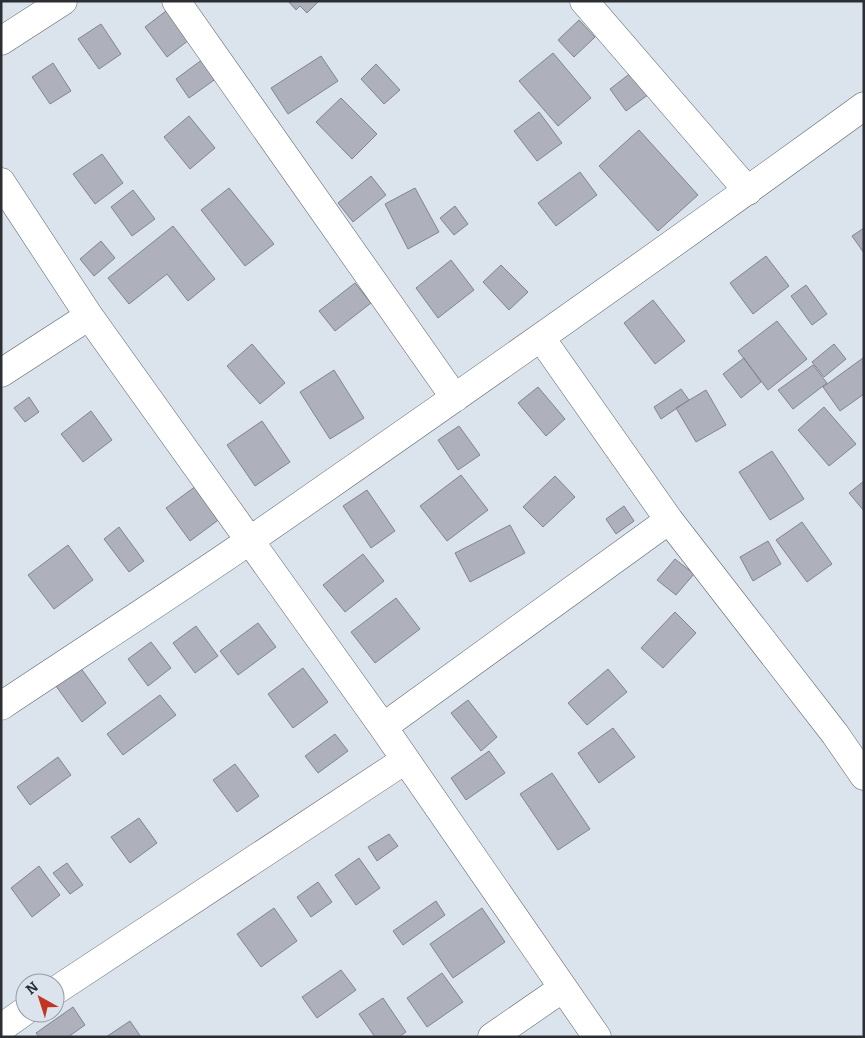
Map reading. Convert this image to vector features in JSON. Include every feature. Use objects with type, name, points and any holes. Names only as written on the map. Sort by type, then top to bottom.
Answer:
[{"type":"street","points":[[1,41],[63,1]]},
{"type":"street","points":[[176,1],[455,398]]},
{"type":"street","points":[[584,1],[748,191]]},
{"type":"street","points":[[1,706],[249,540],[455,398],[748,191],[864,106]]},
{"type":"street","points":[[1,182],[88,316],[383,727],[597,1037]]},
{"type":"street","points":[[1,373],[88,316]]},
{"type":"street","points":[[541,338],[669,520],[829,726],[864,776]]},
{"type":"street","points":[[383,727],[669,520]]},
{"type":"street","points":[[65,984],[405,760]]},
{"type":"street","points":[[492,1037],[563,988]]},
{"type":"street","points":[[1,1028],[15,1019]]},
{"type":"building","points":[[288,1],[319,1],[307,13],[300,6],[296,10]]},
{"type":"building","points":[[166,11],[189,40],[167,57],[145,27]]},
{"type":"building","points":[[579,20],[595,37],[574,57],[558,40]]},
{"type":"building","points":[[101,24],[121,54],[99,69],[78,39]]},
{"type":"building","points":[[553,53],[591,98],[558,126],[519,81]]},
{"type":"building","points":[[321,56],[338,81],[288,114],[271,88]]},
{"type":"building","points":[[203,59],[217,78],[189,98],[176,79]]},
{"type":"building","points":[[53,63],[71,91],[50,104],[32,77]]},
{"type":"building","points":[[376,64],[400,90],[384,104],[361,79]]},
{"type":"building","points":[[632,72],[649,94],[626,111],[610,89]]},
{"type":"building","points":[[341,98],[377,134],[352,159],[316,122]]},
{"type":"building","points":[[539,112],[562,143],[537,161],[514,131]]},
{"type":"building","points":[[189,116],[215,148],[190,169],[164,137]]},
{"type":"building","points":[[639,130],[698,195],[658,231],[599,166]]},
{"type":"building","points":[[102,154],[123,183],[95,204],[73,174]]},
{"type":"building","points":[[580,172],[597,195],[556,226],[538,203]]},
{"type":"building","points":[[371,176],[386,195],[353,222],[338,203]]},
{"type":"building","points":[[229,188],[274,244],[245,266],[201,210]]},
{"type":"building","points":[[415,188],[439,232],[408,249],[385,204]]},
{"type":"building","points":[[133,190],[155,219],[132,236],[111,207]]},
{"type":"building","points":[[455,206],[468,224],[454,235],[440,218]]},
{"type":"building","points":[[173,226],[215,279],[188,301],[167,274],[129,304],[108,278]]},
{"type":"building","points":[[864,228],[864,253],[852,236]]},
{"type":"building","points":[[101,241],[115,258],[94,276],[80,259]]},
{"type":"building","points":[[766,256],[789,286],[753,314],[730,283]]},
{"type":"building","points":[[451,260],[474,290],[438,318],[416,288]]},
{"type":"building","points":[[501,265],[528,292],[509,310],[483,282]]},
{"type":"building","points":[[355,283],[371,303],[335,331],[319,311]]},
{"type":"building","points":[[806,285],[827,314],[812,325],[791,296]]},
{"type":"building","points":[[653,300],[685,341],[655,364],[624,323]]},
{"type":"building","points":[[777,321],[807,359],[768,390],[738,351]]},
{"type":"building","points":[[252,344],[285,383],[260,404],[227,366]]},
{"type":"building","points":[[834,344],[846,359],[824,377],[812,362]]},
{"type":"building","points":[[744,358],[761,382],[741,398],[723,374]]},
{"type":"building","points":[[863,358],[864,394],[840,411],[823,387]]},
{"type":"building","points":[[813,365],[827,383],[793,409],[778,390]]},
{"type":"building","points":[[334,370],[364,418],[330,439],[300,392]]},
{"type":"building","points":[[538,387],[565,419],[546,436],[518,403]]},
{"type":"building","points":[[681,389],[689,400],[661,419],[654,407]]},
{"type":"building","points":[[706,390],[726,425],[696,442],[676,408]]},
{"type":"building","points":[[29,397],[39,412],[25,422],[14,408]]},
{"type":"building","points":[[824,407],[856,444],[829,466],[798,430]]},
{"type":"building","points":[[91,411],[112,440],[83,462],[61,434]]},
{"type":"building","points":[[262,421],[290,462],[255,486],[227,445]]},
{"type":"building","points":[[459,426],[480,455],[458,470],[438,440]]},
{"type":"building","points":[[772,451],[804,499],[770,520],[739,472]]},
{"type":"building","points":[[461,475],[488,510],[447,541],[420,506]]},
{"type":"building","points":[[555,476],[575,497],[543,527],[523,507]]},
{"type":"building","points":[[864,481],[864,511],[849,493]]},
{"type":"building","points":[[196,486],[221,518],[190,541],[166,508]]},
{"type":"building","points":[[367,490],[395,531],[371,548],[343,506]]},
{"type":"building","points":[[624,506],[634,521],[616,534],[606,519]]},
{"type":"building","points":[[802,522],[832,564],[807,582],[776,540]]},
{"type":"building","points":[[510,525],[525,553],[470,582],[455,553]]},
{"type":"building","points":[[119,527],[144,561],[129,572],[104,539]]},
{"type":"building","points":[[768,541],[781,564],[753,581],[740,557]]},
{"type":"building","points":[[68,545],[93,580],[54,609],[28,575]]},
{"type":"building","points":[[363,554],[384,581],[345,612],[323,585]]},
{"type":"building","points":[[675,559],[694,574],[676,595],[657,580]]},
{"type":"building","points":[[396,598],[420,629],[375,663],[351,632]]},
{"type":"building","points":[[675,612],[696,633],[663,668],[641,648]]},
{"type":"building","points":[[258,623],[276,647],[238,675],[220,651]]},
{"type":"building","points":[[196,626],[218,656],[195,673],[173,643]]},
{"type":"building","points":[[151,642],[171,668],[148,686],[128,659]]},
{"type":"building","points":[[80,667],[106,703],[82,722],[56,686]]},
{"type":"building","points":[[303,668],[328,702],[293,728],[268,694]]},
{"type":"building","points":[[608,669],[627,692],[587,725],[568,703]]},
{"type":"building","points":[[160,695],[176,715],[123,755],[107,734]]},
{"type":"building","points":[[468,700],[497,737],[481,751],[451,713]]},
{"type":"building","points":[[613,728],[635,757],[599,783],[578,753]]},
{"type":"building","points":[[335,734],[348,751],[318,773],[305,756]]},
{"type":"building","points":[[489,751],[505,773],[466,800],[451,778]]},
{"type":"building","points":[[58,757],[71,775],[30,805],[17,787]]},
{"type":"building","points":[[235,764],[259,796],[237,812],[213,780]]},
{"type":"building","points":[[552,773],[590,829],[558,850],[520,794]]},
{"type":"building","points":[[139,818],[157,843],[130,863],[111,837]]},
{"type":"building","points":[[389,834],[398,846],[377,861],[368,847]]},
{"type":"building","points":[[359,858],[380,888],[356,905],[335,875]]},
{"type":"building","points":[[67,863],[83,885],[70,894],[53,873]]},
{"type":"building","points":[[39,866],[60,895],[32,917],[11,888]]},
{"type":"building","points":[[318,882],[332,902],[311,917],[297,897]]},
{"type":"building","points":[[436,901],[445,915],[403,945],[393,931]]},
{"type":"building","points":[[274,908],[297,941],[261,967],[237,934]]},
{"type":"building","points":[[482,908],[505,942],[453,978],[430,944]]},
{"type":"building","points":[[341,970],[356,990],[317,1018],[302,997]]},
{"type":"building","points":[[442,973],[463,1002],[427,1027],[407,998]]},
{"type":"building","points":[[383,998],[406,1032],[399,1037],[375,1037],[359,1014]]},
{"type":"building","points":[[73,1007],[85,1025],[68,1037],[39,1037],[36,1033],[50,1023],[65,1023],[65,1013]]},
{"type":"building","points":[[130,1021],[141,1037],[106,1037]]}]
